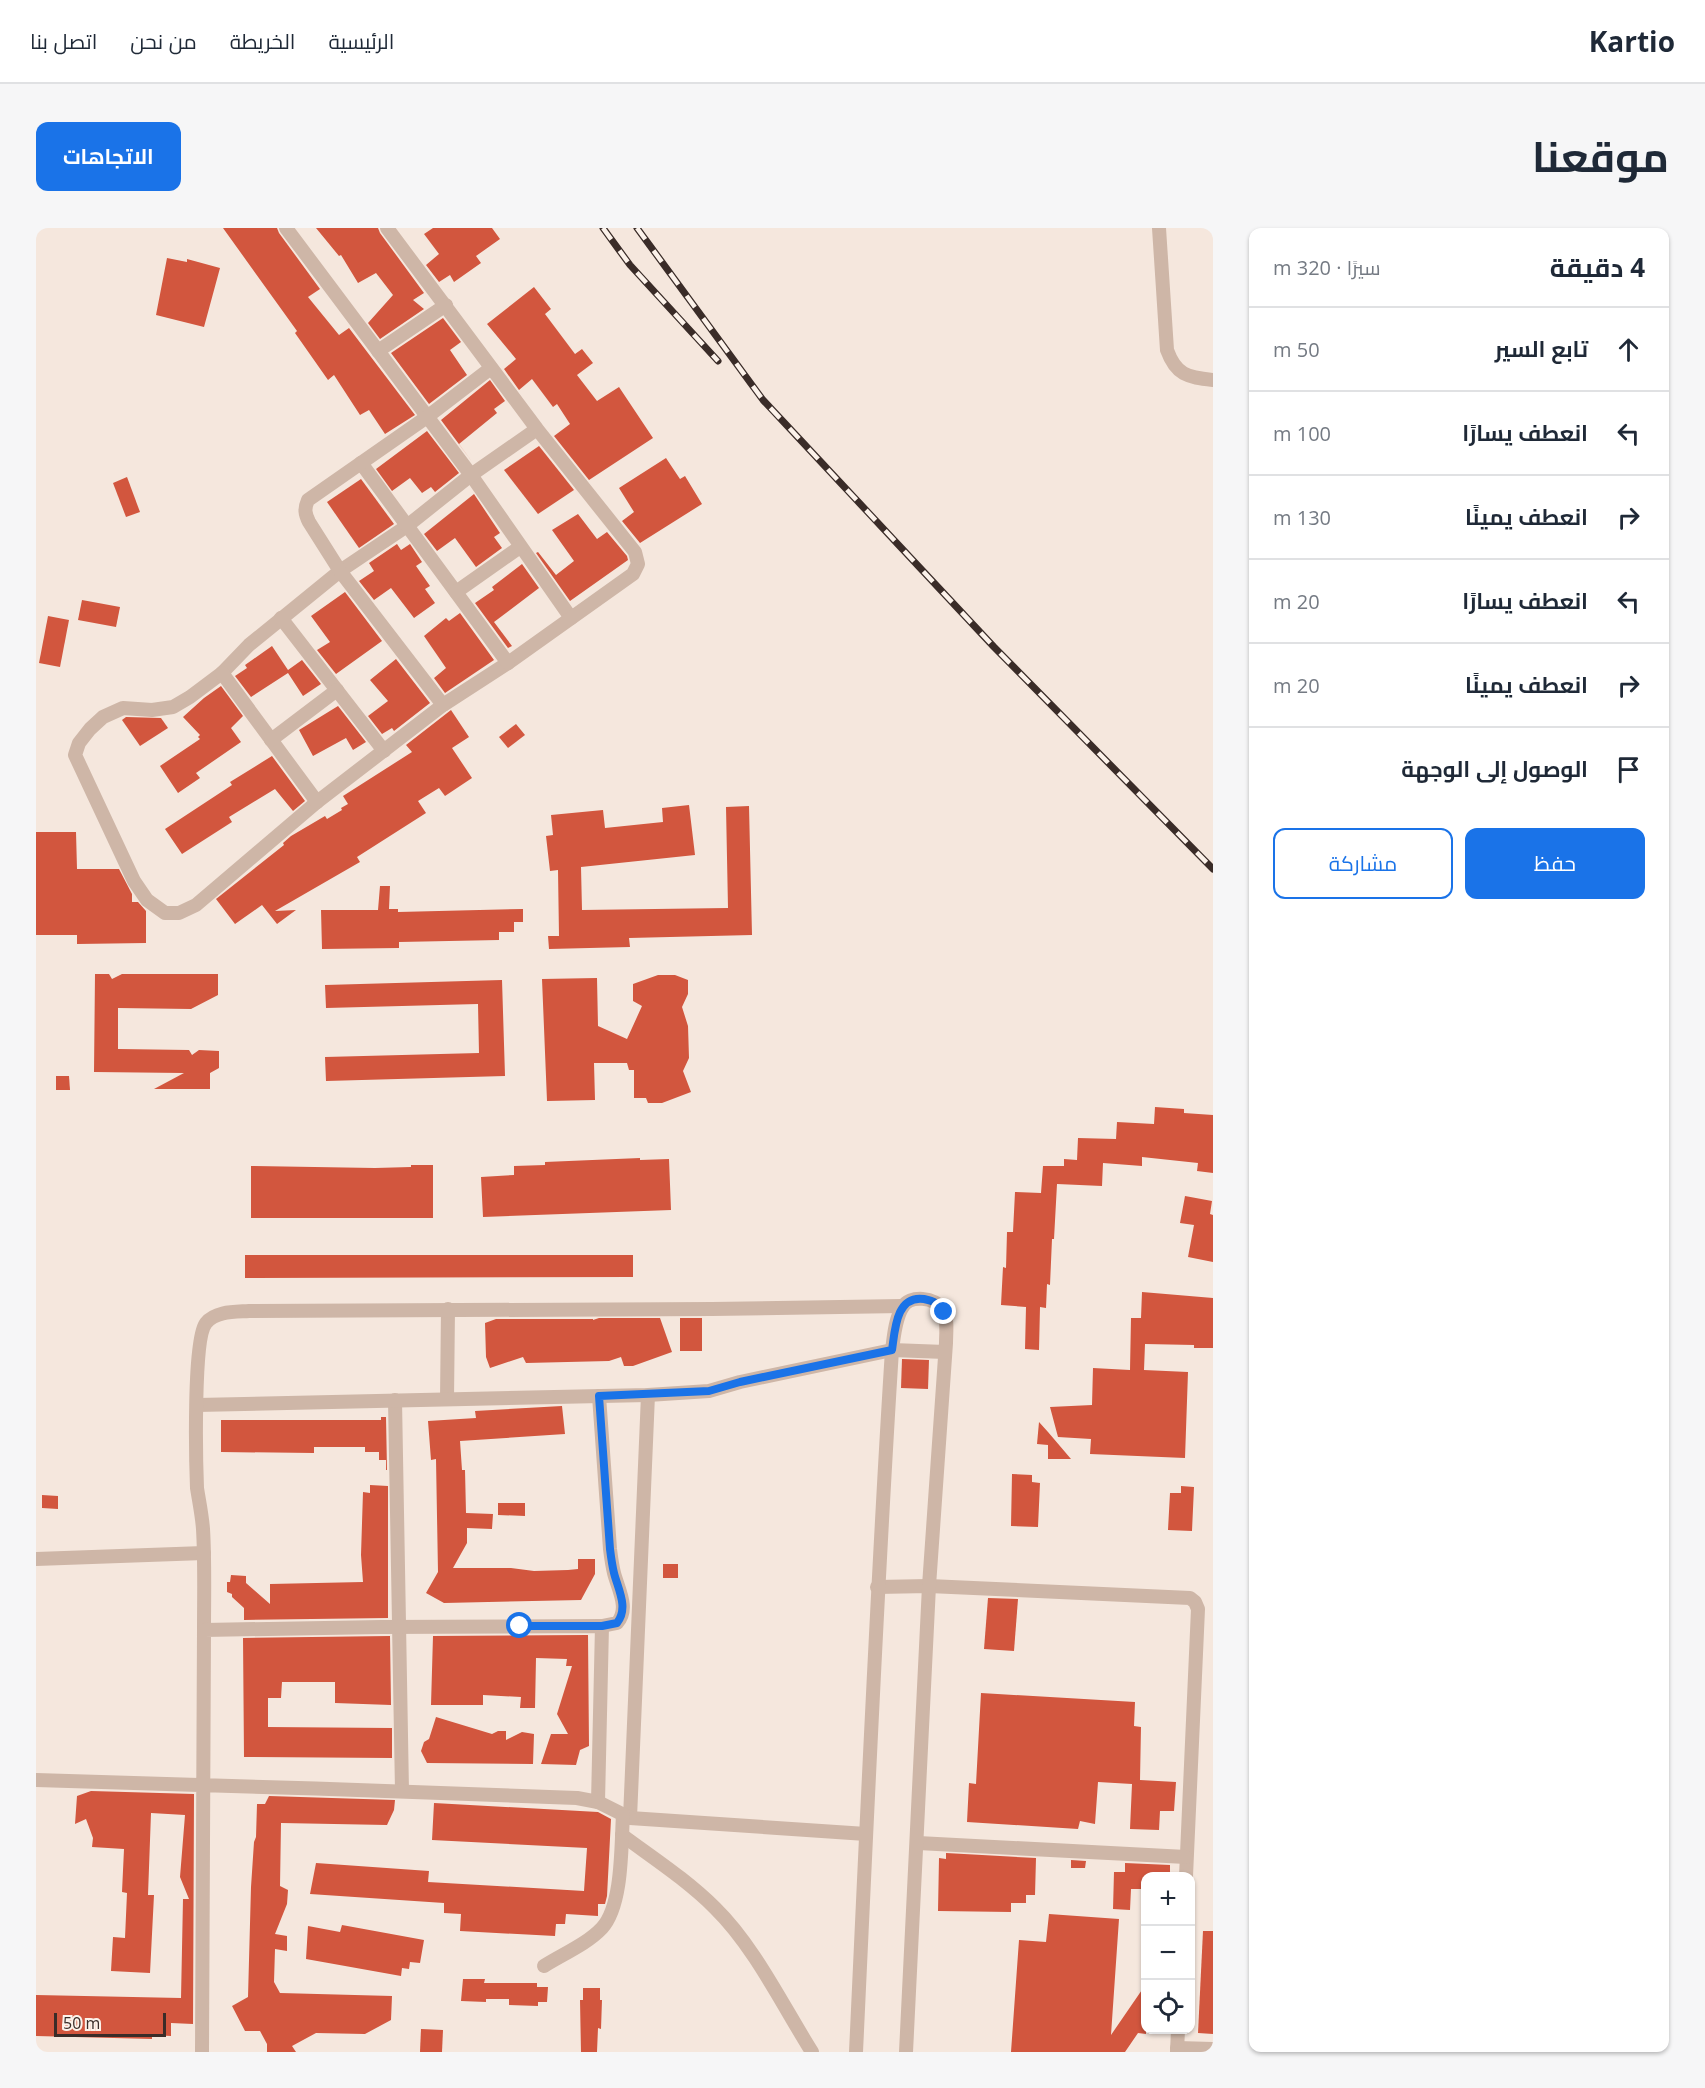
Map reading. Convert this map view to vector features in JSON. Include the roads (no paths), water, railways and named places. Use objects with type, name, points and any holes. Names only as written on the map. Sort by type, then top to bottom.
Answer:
[{"type":"street","points":[[286,228],[471,475],[571,618]]},
{"type":"street","points":[[387,228],[537,429],[635,552],[638,564],[633,574],[508,663],[443,705],[317,802],[196,905],[179,913],[165,913],[147,900],[134,881],[75,755],[79,742],[103,717],[123,708],[152,710],[173,707],[190,697],[222,673],[249,645],[281,618],[340,572],[407,526],[471,475],[537,429]]},
{"type":"street","points":[[1159,228],[1167,350],[1173,366],[1190,377],[1213,380]]},
{"type":"street","points":[[378,351],[446,305]]},
{"type":"street","points":[[443,705],[340,572],[309,522],[305,514],[305,507],[308,501],[427,417],[491,368]]},
{"type":"street","points":[[361,463],[508,663]]},
{"type":"street","points":[[456,592],[520,547]]},
{"type":"street","points":[[281,618],[384,751]]},
{"type":"street","points":[[222,673],[317,802]]},
{"type":"street","points":[[271,740],[337,690]]},
{"type":"street","points":[[856,2052],[867,1780],[892,1350],[895,1328],[902,1306],[910,1300],[920,1299],[939,1305],[944,1312],[946,1327],[929,1586],[906,2052]]},
{"type":"street","points":[[202,2052],[204,1552],[196,1472],[196,1405],[200,1337],[206,1323],[212,1317],[224,1313],[249,1311],[712,1310],[902,1306]]},
{"type":"street","points":[[447,1399],[448,1309]]},
{"type":"street","points":[[196,1405],[648,1395],[709,1391],[740,1382],[892,1350],[945,1352]]},
{"type":"street","points":[[544,1966],[594,1935],[610,1917],[616,1902],[622,1835],[627,1816],[648,1395]]},
{"type":"street","points":[[204,1630],[602,1626],[617,1623],[621,1617],[623,1605],[610,1549],[599,1396]]},
{"type":"street","points":[[395,1400],[402,1791]]},
{"type":"street","points":[[36,1559],[204,1552]]},
{"type":"street","points":[[877,1587],[929,1586],[1190,1598],[1195,1602],[1198,1619],[1186,1872]]},
{"type":"street","points":[[598,1802],[602,1626]]},
{"type":"street","points":[[36,1780],[577,1798],[598,1802],[627,1816],[866,1834]]},
{"type":"street","points":[[622,1835],[692,1887],[733,1927],[812,2052]]},
{"type":"street","points":[[918,1843],[1186,1857]]},
{"type":"street","points":[[1178,2034],[1177,2050],[1213,2049]]},
{"type":"railway","points":[[603,228],[630,265],[718,361]]},
{"type":"railway","points":[[637,228],[763,400],[994,647],[1213,869]]}]
